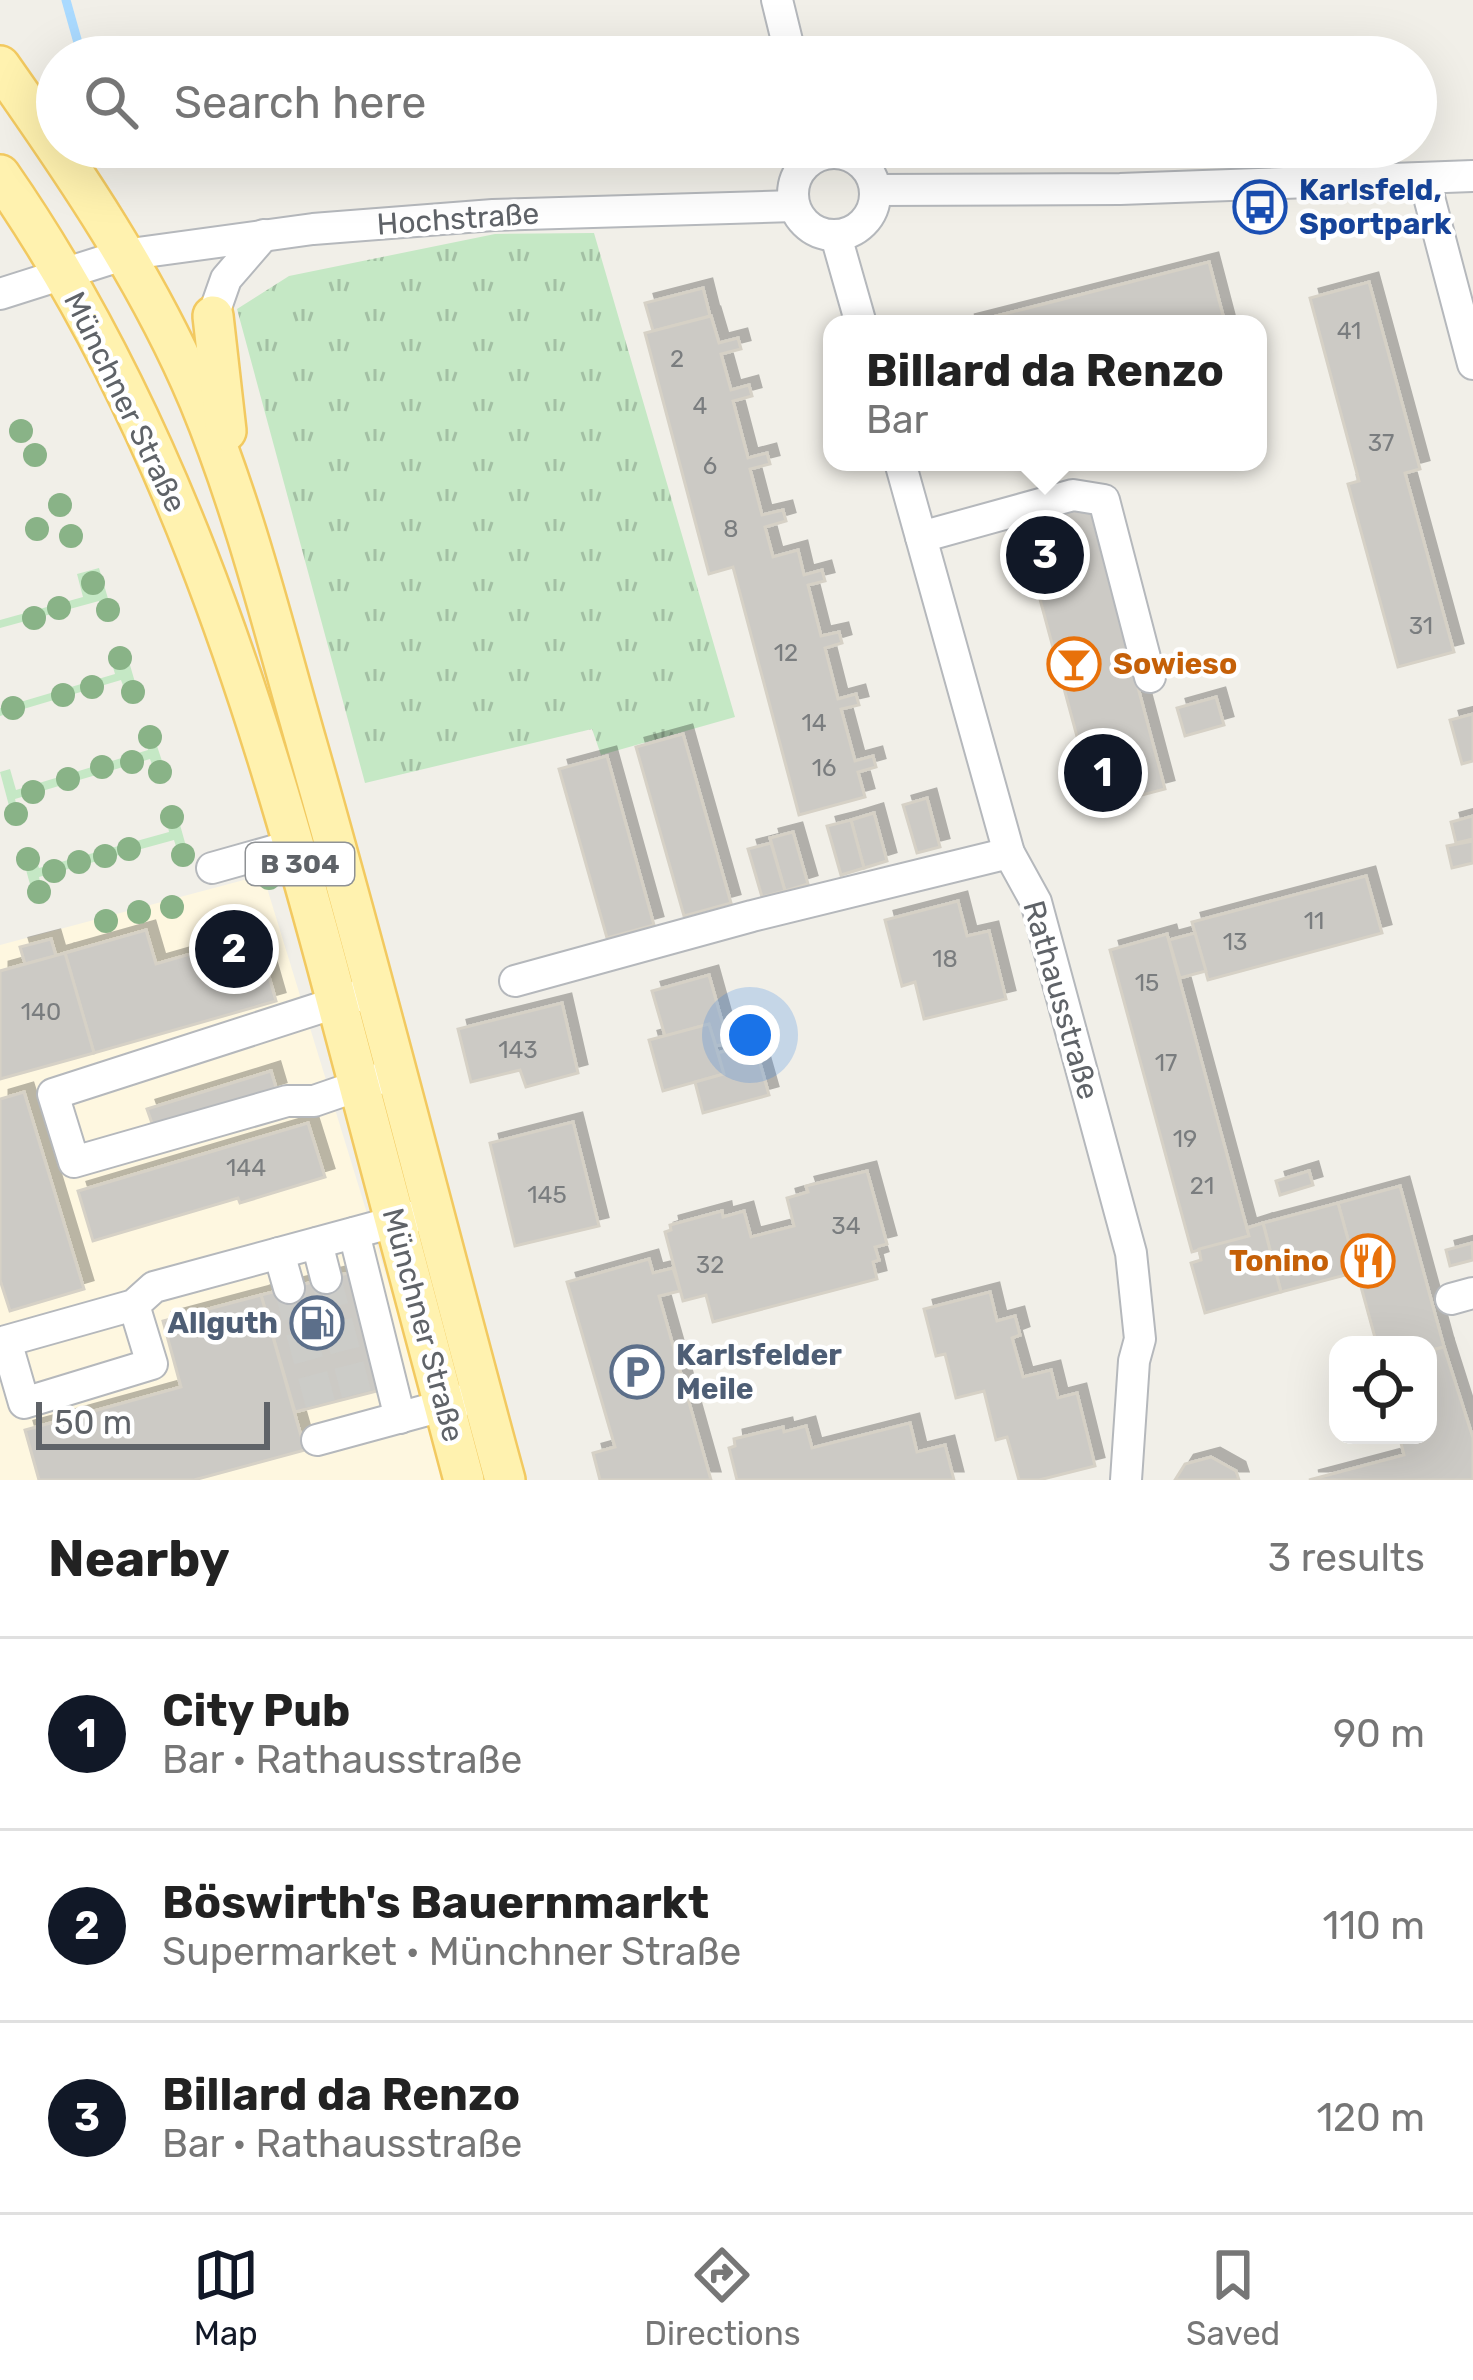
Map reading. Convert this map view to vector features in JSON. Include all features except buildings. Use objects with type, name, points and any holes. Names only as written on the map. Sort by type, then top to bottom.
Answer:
[{"type":"main road","name":"B 304","points":[[0,66],[36,121]]},
{"type":"main road","name":"B 304","points":[[66,168],[123,255]]},
{"type":"main road","name":"B 304","points":[[0,176],[62,274]]},
{"type":"main road","name":"Münchner Straße","points":[[123,255],[178,355],[233,496],[332,834],[356,996],[359,1085],[482,1395],[481,1469]]},
{"type":"main road","name":"Münchner Straße","points":[[62,274],[136,417],[212,589],[294,845],[356,996],[397,1073],[444,1406],[481,1469]]},
{"type":"main road","points":[[213,316],[233,496]]},
{"type":"main road","points":[[294,845],[332,834]]},
{"type":"street","points":[[777,0],[786,36]]},
{"type":"street","points":[[804,168],[795,179],[794,206],[810,228],[836,236],[861,226],[869,216],[875,190],[865,168]]},
{"type":"street","points":[[875,190],[1120,189],[1473,176]]},
{"type":"street","points":[[1424,178],[1473,364]]},
{"type":"street","name":"Hochstraße","points":[[123,255],[265,236],[493,215],[794,206]]},
{"type":"street","points":[[213,316],[226,279],[265,236]]},
{"type":"street","points":[[836,236],[858,315]]},
{"type":"street","name":"Münchner Straße","points":[[62,274],[123,255]]},
{"type":"street","points":[[0,294],[62,274]]},
{"type":"street","name":"Rathausstraße","points":[[903,471],[1010,853],[1036,902],[1131,1253],[1140,1339],[1134,1360],[1126,1480]]},
{"type":"street","points":[[921,537],[1073,495],[1104,500],[1150,677]]},
{"type":"street","points":[[212,868],[294,845]]},
{"type":"street","points":[[515,980],[1010,853]]},
{"type":"street","points":[[356,996],[53,1094],[74,1162],[287,1100],[314,1101],[397,1073]]},
{"type":"street","points":[[134,1304],[152,1364],[24,1403],[6,1341],[134,1304],[154,1287],[414,1217]]},
{"type":"street","points":[[354,1233],[400,1418]]},
{"type":"street","points":[[316,1243],[326,1278]]},
{"type":"street","points":[[280,1253],[289,1288]]},
{"type":"street","points":[[321,1406],[323,1439],[482,1395]]},
{"type":"street","points":[[358,1396],[366,1427]]},
{"type":"shaded area","points":[[263,875],[449,1480],[0,1480],[0,945]]},
{"type":"green space","points":[[594,233],[735,717],[601,755],[592,729],[365,783],[237,309],[289,276],[495,234]]},
{"type":"green space","points":[[99,568],[114,619],[105,622],[99,601],[0,628],[0,620],[83,597],[77,574]]},
{"type":"green space","points":[[125,648],[139,696],[128,699],[121,680],[0,716],[0,708],[115,674],[109,653]]},
{"type":"green space","points":[[152,731],[167,776],[157,779],[150,759],[15,799],[19,816],[12,817],[0,772],[10,769],[16,790],[148,750],[144,733]]},
{"type":"green space","points":[[177,814],[189,857],[180,859],[174,840],[39,877],[43,896],[34,899],[22,855],[34,852],[39,868],[169,832],[166,817]]},
{"type":"waterway","points":[[66,0],[76,36]]},
{"type":"tunnel","points":[[326,1278],[357,1396]]},
{"type":"tunnel","points":[[289,1288],[321,1406]]},
{"type":"place","name":"Karlsfeld, Sportpark","points":[[1260,207]]},
{"type":"place","name":"Billard da Renzo","points":[[1045,555]]},
{"type":"place","name":"Sowieso","points":[[1074,664]]},
{"type":"place","name":"City Pub","points":[[1103,773]]},
{"type":"place","name":"Böswirth's Bauernmarkt","points":[[234,949]]},
{"type":"place","name":"Tonino","points":[[1368,1261]]},
{"type":"place","name":"Allguth","points":[[317,1323]]},
{"type":"place","name":"Karlsfelder Meile","points":[[637,1372]]}]
